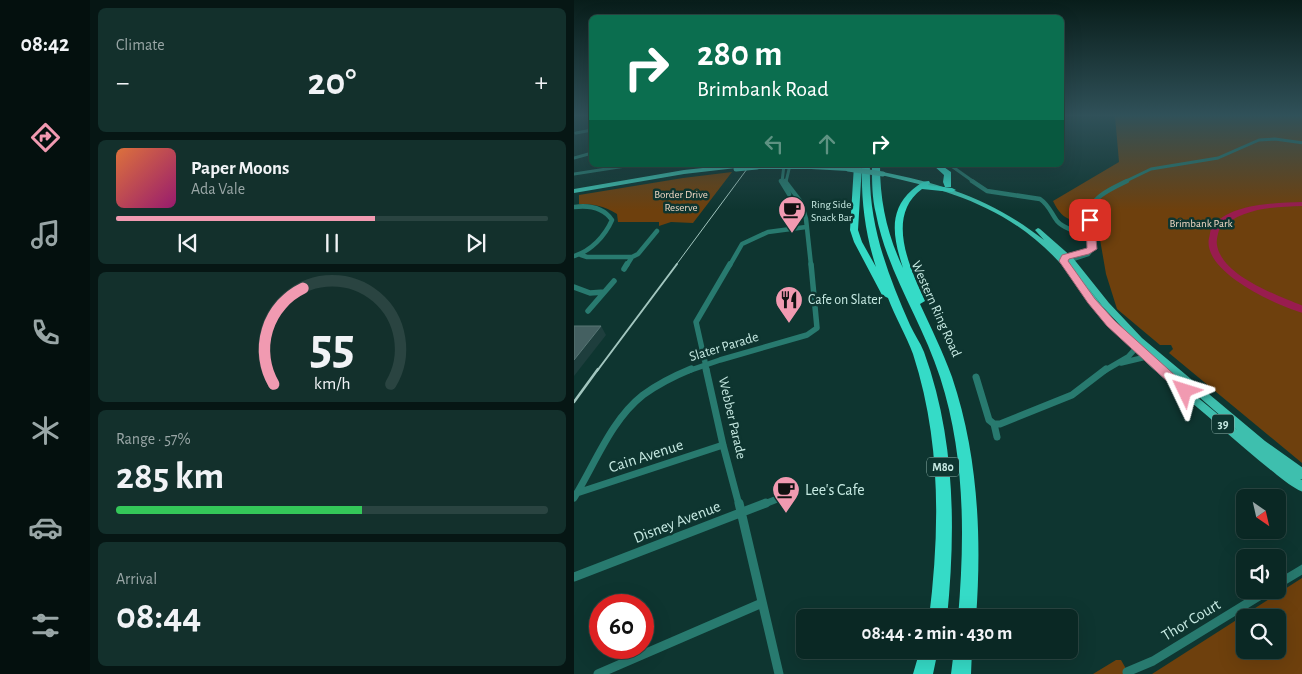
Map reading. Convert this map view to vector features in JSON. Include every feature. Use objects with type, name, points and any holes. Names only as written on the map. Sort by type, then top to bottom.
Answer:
[{"type":"highway","points":[[850,167],[856,235],[879,283],[903,322]]},
{"type":"highway","name":"M80","points":[[866,167],[865,199],[869,229],[903,322],[917,350],[933,407],[943,469],[944,514],[938,609]]},
{"type":"highway","points":[[935,347],[926,316],[907,268],[897,229],[898,215],[904,203],[926,183],[941,173],[936,167]]},
{"type":"highway","points":[[938,167],[948,174],[947,182],[950,188]]},
{"type":"highway","name":"Western Ring Road","points":[[880,169],[878,209],[886,240],[901,280],[935,347],[955,409],[966,475],[970,530],[967,609]]},
{"type":"highway","points":[[926,183],[950,188]]},
{"type":"highway","points":[[923,674],[927,659]]},
{"type":"highway","points":[[930,674],[932,659]]},
{"type":"highway","points":[[961,674],[962,659]]},
{"type":"main road","points":[[574,192],[737,167],[786,167]]},
{"type":"main road","name":"39","points":[[860,167],[880,169],[985,199],[1015,215],[1046,236],[1151,354],[1265,460],[1302,487]]},
{"type":"main road","name":"39","points":[[1067,259],[1100,312],[1136,348],[1151,354],[1302,476]]},
{"type":"street","points":[[1067,259],[1088,254],[1092,249],[1090,210],[1096,198],[1107,190],[1148,171],[1218,158],[1242,147]]},
{"type":"street","points":[[574,158],[589,154]]},
{"type":"street","points":[[574,174],[619,167]]},
{"type":"street","name":"Slater Parade","points":[[576,496],[620,421],[642,396],[671,378],[706,365],[806,335],[817,328],[806,219],[802,208],[783,188],[780,180],[786,167]]},
{"type":"street","points":[[953,167],[985,190],[1030,196],[1040,200],[1047,204],[1058,222],[1064,227],[1091,235]]},
{"type":"street","points":[[574,207],[595,208],[607,213],[612,220],[608,228],[582,255]]},
{"type":"street","name":"Webber Parade","points":[[779,674],[742,514],[723,444],[697,319],[741,246],[764,233],[806,227]]},
{"type":"street","points":[[574,256],[632,257],[638,254],[657,231]]},
{"type":"street","points":[[624,269],[630,263],[632,257]]},
{"type":"street","points":[[588,311],[614,281]]},
{"type":"street","points":[[574,287],[590,293],[604,292]]},
{"type":"street","points":[[994,424],[1005,423],[1064,400],[1128,357],[1136,348]]},
{"type":"street","points":[[1117,364],[1151,354]]},
{"type":"street","points":[[976,377],[988,417],[994,424],[997,437]]},
{"type":"street","name":"Cain Avenue","points":[[576,496],[723,444]]},
{"type":"street","name":"Disney Avenue","points":[[574,576],[742,514],[790,494]]},
{"type":"street","points":[[1286,579],[1302,569]]},
{"type":"street","name":"Thor Court","points":[[1127,672],[1153,661],[1254,599]]},
{"type":"street","points":[[598,674],[762,603]]},
{"type":"green space","name":"Brimbank Park","points":[[1118,147],[1302,147],[1302,463],[1169,353],[1173,349],[1171,345],[1160,345],[1117,309],[1106,274],[1097,222],[1070,219],[1061,214],[1053,201],[1119,162]]},
{"type":"green space","name":"Border Drive Reserve","points":[[732,172],[693,223],[671,222],[659,226],[659,222],[618,222],[617,214],[608,209],[594,205],[579,204],[579,195]]},
{"type":"green space","points":[[1302,578],[1302,674],[1152,674],[1236,620],[1236,659],[1286,659],[1286,609],[1254,609],[1269,599],[1286,599],[1286,588]]},
{"type":"green space","points":[[1116,660],[1121,660],[1127,674],[1093,674]]},
{"type":"building","points":[[574,326],[601,326],[574,360]]},
{"type":"waterway","points":[[1303,204],[1268,206],[1233,215],[1215,229],[1212,244],[1217,257],[1227,269],[1241,280],[1303,310]]},
{"type":"railway","points":[[676,265],[749,167]]},
{"type":"railway","points":[[597,371],[677,264]]},
{"type":"railway","points":[[574,402],[598,369]]},
{"type":"place","name":"Ring Side Snack Bar","points":[[792,234]]},
{"type":"place","name":"Cafe on Slater","points":[[789,324]]},
{"type":"place","name":"Lee's Cafe","points":[[786,514]]},
{"type":"route","points":[[1090,220],[1092,249],[1066,257],[1063,261],[1111,324],[1185,391]]}]
